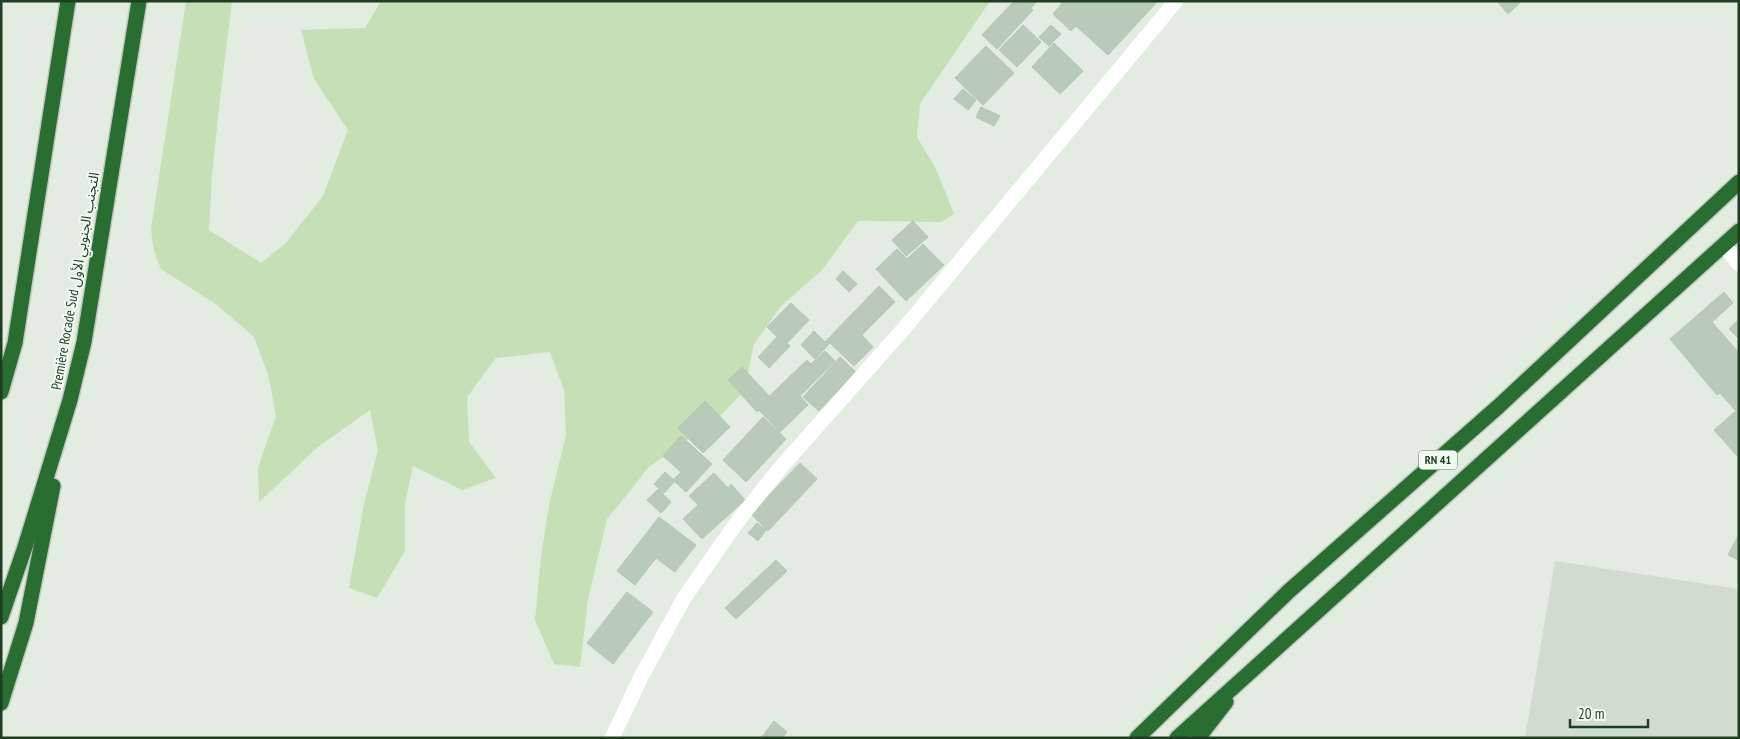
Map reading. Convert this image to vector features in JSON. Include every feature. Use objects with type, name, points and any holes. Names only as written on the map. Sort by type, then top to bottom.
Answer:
[{"type":"highway","points":[[1,392],[15,343],[68,1]]},
{"type":"highway","name":"Première Rocade Sud التجنب الجنوبي الأول","points":[[1,617],[25,548],[70,400],[84,342],[138,1]]},
{"type":"highway","name":"RN 41","points":[[1137,738],[1289,592],[1499,406],[1739,182]]},
{"type":"highway","name":"RN 41","points":[[1198,738],[1249,672],[1739,231]]},
{"type":"highway","points":[[1,703],[26,623],[70,400]]},
{"type":"highway","points":[[1177,738],[1249,672]]},
{"type":"street","points":[[612,738],[684,598],[740,518],[782,466],[907,325],[1176,1]]},
{"type":"street","points":[[1724,245],[1739,264]]},
{"type":"shaded area","points":[[1555,561],[1739,589],[1739,738],[1525,738]]},
{"type":"green space","points":[[186,1],[232,1],[212,176],[209,230],[261,263],[285,244],[323,196],[348,130],[314,79],[301,30],[365,28],[381,1],[990,1],[920,104],[917,137],[936,169],[954,214],[941,222],[858,221],[822,270],[781,306],[754,344],[744,391],[718,418],[649,467],[607,519],[588,599],[580,667],[554,664],[535,620],[541,557],[549,505],[566,435],[564,390],[550,352],[496,358],[467,397],[469,442],[496,478],[462,490],[413,466],[405,504],[405,551],[377,598],[349,588],[364,504],[378,451],[370,410],[318,447],[259,502],[258,468],[276,416],[268,374],[254,337],[217,305],[161,269],[154,251],[151,229]]},
{"type":"building","points":[[1014,1],[1037,1],[1031,8],[1033,10],[997,49],[982,35]]},
{"type":"building","points":[[1060,1],[1158,1],[1108,55],[1076,26],[1071,31],[1053,14],[1062,3]]},
{"type":"building","points":[[1497,1],[1522,1],[1508,14]]},
{"type":"building","points":[[1023,25],[1041,42],[1017,67],[999,50]]},
{"type":"building","points":[[1051,25],[1061,34],[1049,46],[1039,37]]},
{"type":"building","points":[[1054,43],[1083,71],[1060,94],[1032,67]]},
{"type":"building","points":[[986,46],[1014,73],[983,105],[955,78]]},
{"type":"building","points":[[963,89],[976,100],[968,110],[954,99]]},
{"type":"building","points":[[981,107],[1000,116],[994,126],[976,117]]},
{"type":"building","points":[[913,221],[928,237],[906,256],[892,240]]},
{"type":"building","points":[[923,244],[944,265],[906,301],[876,269],[897,249],[907,259]]},
{"type":"building","points":[[843,271],[857,284],[849,292],[836,279]]},
{"type":"building","points":[[879,286],[895,302],[862,335],[873,347],[854,366],[830,343],[815,359],[801,345],[814,331],[825,342]]},
{"type":"building","points":[[1724,292],[1733,303],[1712,322],[1739,353],[1739,458],[1714,430],[1736,411],[1720,393],[1717,395],[1670,339]]},
{"type":"building","points":[[791,303],[809,320],[785,345],[767,327]]},
{"type":"building","points":[[1739,319],[1739,339],[1729,329]]},
{"type":"building","points":[[779,335],[790,346],[769,368],[758,357]]},
{"type":"building","points":[[825,351],[835,361],[800,396],[808,405],[780,432],[757,408],[807,360],[811,364]]},
{"type":"building","points":[[840,357],[856,372],[819,411],[803,397]]},
{"type":"building","points":[[742,367],[771,398],[757,412],[728,380]]},
{"type":"building","points":[[705,401],[730,427],[703,453],[678,428]]},
{"type":"building","points":[[763,417],[786,439],[746,482],[723,460]]},
{"type":"building","points":[[681,436],[712,464],[686,492],[673,480],[681,472],[663,456]]},
{"type":"building","points":[[800,463],[817,479],[768,531],[751,514]]},
{"type":"building","points":[[665,472],[675,481],[664,493],[654,484]]},
{"type":"building","points":[[714,473],[728,488],[731,484],[745,500],[702,539],[683,519],[698,505],[689,496]]},
{"type":"building","points":[[658,489],[671,502],[661,513],[647,500]]},
{"type":"building","points":[[659,517],[696,545],[675,572],[656,558],[635,585],[617,571]]},
{"type":"building","points":[[757,523],[766,530],[758,541],[748,533]]},
{"type":"building","points":[[1739,534],[1739,560],[1728,555]]},
{"type":"building","points":[[776,560],[787,571],[736,619],[725,608]]},
{"type":"building","points":[[627,592],[653,612],[613,664],[587,643]]},
{"type":"building","points":[[774,721],[787,732],[782,738],[761,738]]}]
